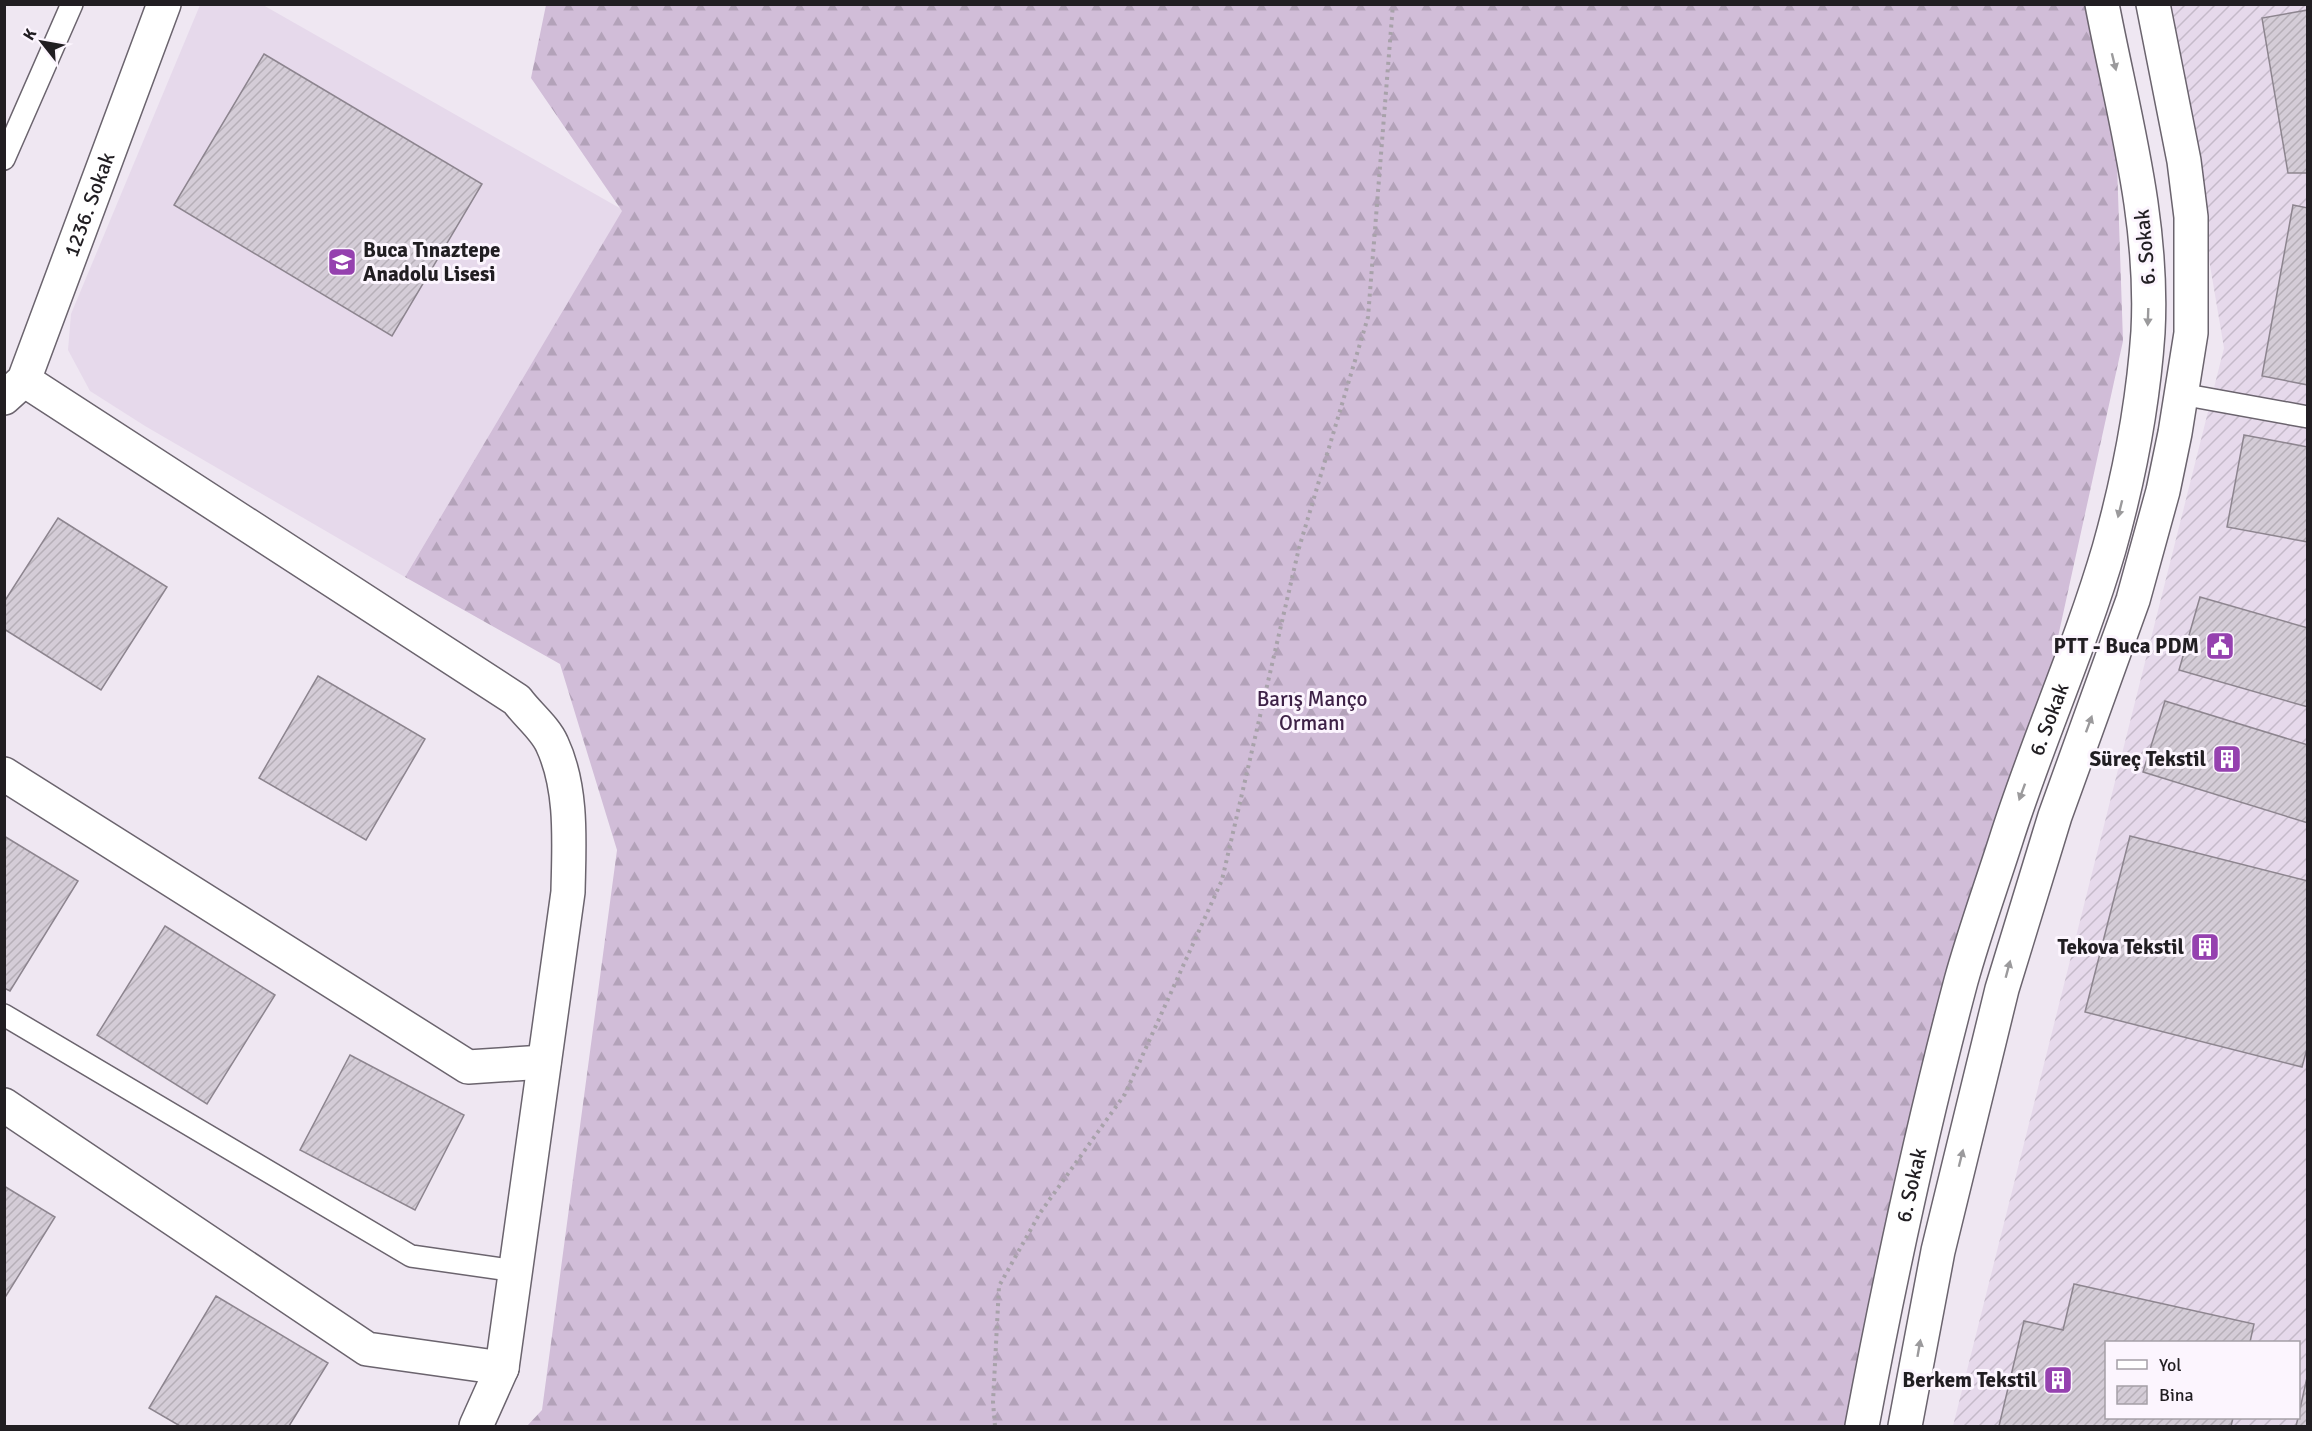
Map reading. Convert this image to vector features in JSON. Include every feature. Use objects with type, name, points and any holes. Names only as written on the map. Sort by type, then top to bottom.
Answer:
[{"type":"street","name":"1236. Sokak","points":[[14,389],[164,4]]},
{"type":"street","name":"6. Sokak","points":[[1862,1426],[1892,1267],[1962,978],[2018,802],[2106,560],[2121,506],[2137,423],[2147,335],[2148,252],[2129,124],[2102,4]]},
{"type":"street","name":"6. Sokak","points":[[1905,1426],[1938,1251],[2002,989],[2051,827],[2133,600],[2163,491],[2181,394],[2191,333],[2193,276],[2191,217],[2184,161],[2153,4]]},
{"type":"street","points":[[14,389],[516,700],[551,743],[564,787],[569,838],[568,892],[502,1368],[476,1426]]},
{"type":"street","points":[[4,774],[468,1067],[544,1062]]},
{"type":"street","points":[[4,1105],[367,1349],[502,1368]]},
{"type":"lane","points":[[4,159],[72,4]]},
{"type":"lane","points":[[2181,394],[2307,417]]},
{"type":"lane","points":[[4,1015],[411,1256],[516,1271]]},
{"type":"path","points":[[994,1426],[993,1402],[999,1286],[1040,1213],[1125,1094],[1222,880],[1299,548],[1368,317],[1393,4]]},
{"type":"shaded area","name":"Buca Tınaztepe Anadolu Lisesi","points":[[200,5],[263,5],[623,210],[405,577],[145,426],[90,391],[68,350],[71,314]]},
{"type":"shaded area","points":[[2166,5],[2307,5],[2307,1426],[1953,1426],[2224,348]]},
{"type":"green space","name":"Barış Manço Ormanı","points":[[546,5],[2087,5],[2117,164],[2123,341],[2056,646],[1864,1426],[527,1426],[542,1410],[617,850],[560,664],[405,577],[622,211],[531,78]]},
{"type":"building","points":[[2308,10],[2308,173],[2288,173],[2262,18]]},
{"type":"building","points":[[264,54],[482,184],[392,336],[174,205]]},
{"type":"building","points":[[2293,205],[2308,208],[2308,385],[2262,376]]},
{"type":"building","points":[[2244,435],[2308,447],[2308,542],[2227,527]]},
{"type":"building","points":[[58,518],[167,587],[101,690],[4,629],[4,602]]},
{"type":"building","points":[[2200,597],[2308,628],[2308,707],[2179,670]]},
{"type":"building","points":[[318,676],[425,739],[366,840],[259,778]]},
{"type":"building","name":"Süreç Tekstil","points":[[2165,701],[2308,745],[2308,823],[2143,772]]},
{"type":"building","points":[[4,836],[78,881],[10,991],[4,988]]},
{"type":"building","name":"Tekova Tekstil","points":[[2130,836],[2308,881],[2308,1045],[2302,1067],[2085,1012]]},
{"type":"building","points":[[165,926],[275,995],[207,1104],[97,1035]]},
{"type":"building","points":[[350,1055],[464,1115],[415,1210],[300,1150]]},
{"type":"building","points":[[4,1186],[55,1217],[4,1299]]},
{"type":"building","name":"Berkem Tekstil","points":[[2074,1284],[2254,1324],[2250,1341],[2105,1341],[2105,1419],[2233,1419],[2231,1426],[1999,1426],[2024,1321],[2063,1330]]},
{"type":"building","points":[[216,1296],[328,1363],[289,1426],[180,1426],[149,1408]]},
{"type":"building","points":[[2308,1373],[2308,1426],[2296,1426],[2298,1419],[2300,1419]]},
{"type":"place","name":"Buca Tınaztepe Anadolu Lisesi","points":[[342,262]]},
{"type":"place","name":"PTT - Buca PDM","points":[[2220,646]]},
{"type":"place","name":"Süreç Tekstil","points":[[2227,759]]},
{"type":"place","name":"Tekova Tekstil","points":[[2205,947]]},
{"type":"place","name":"Berkem Tekstil","points":[[2058,1380]]}]
